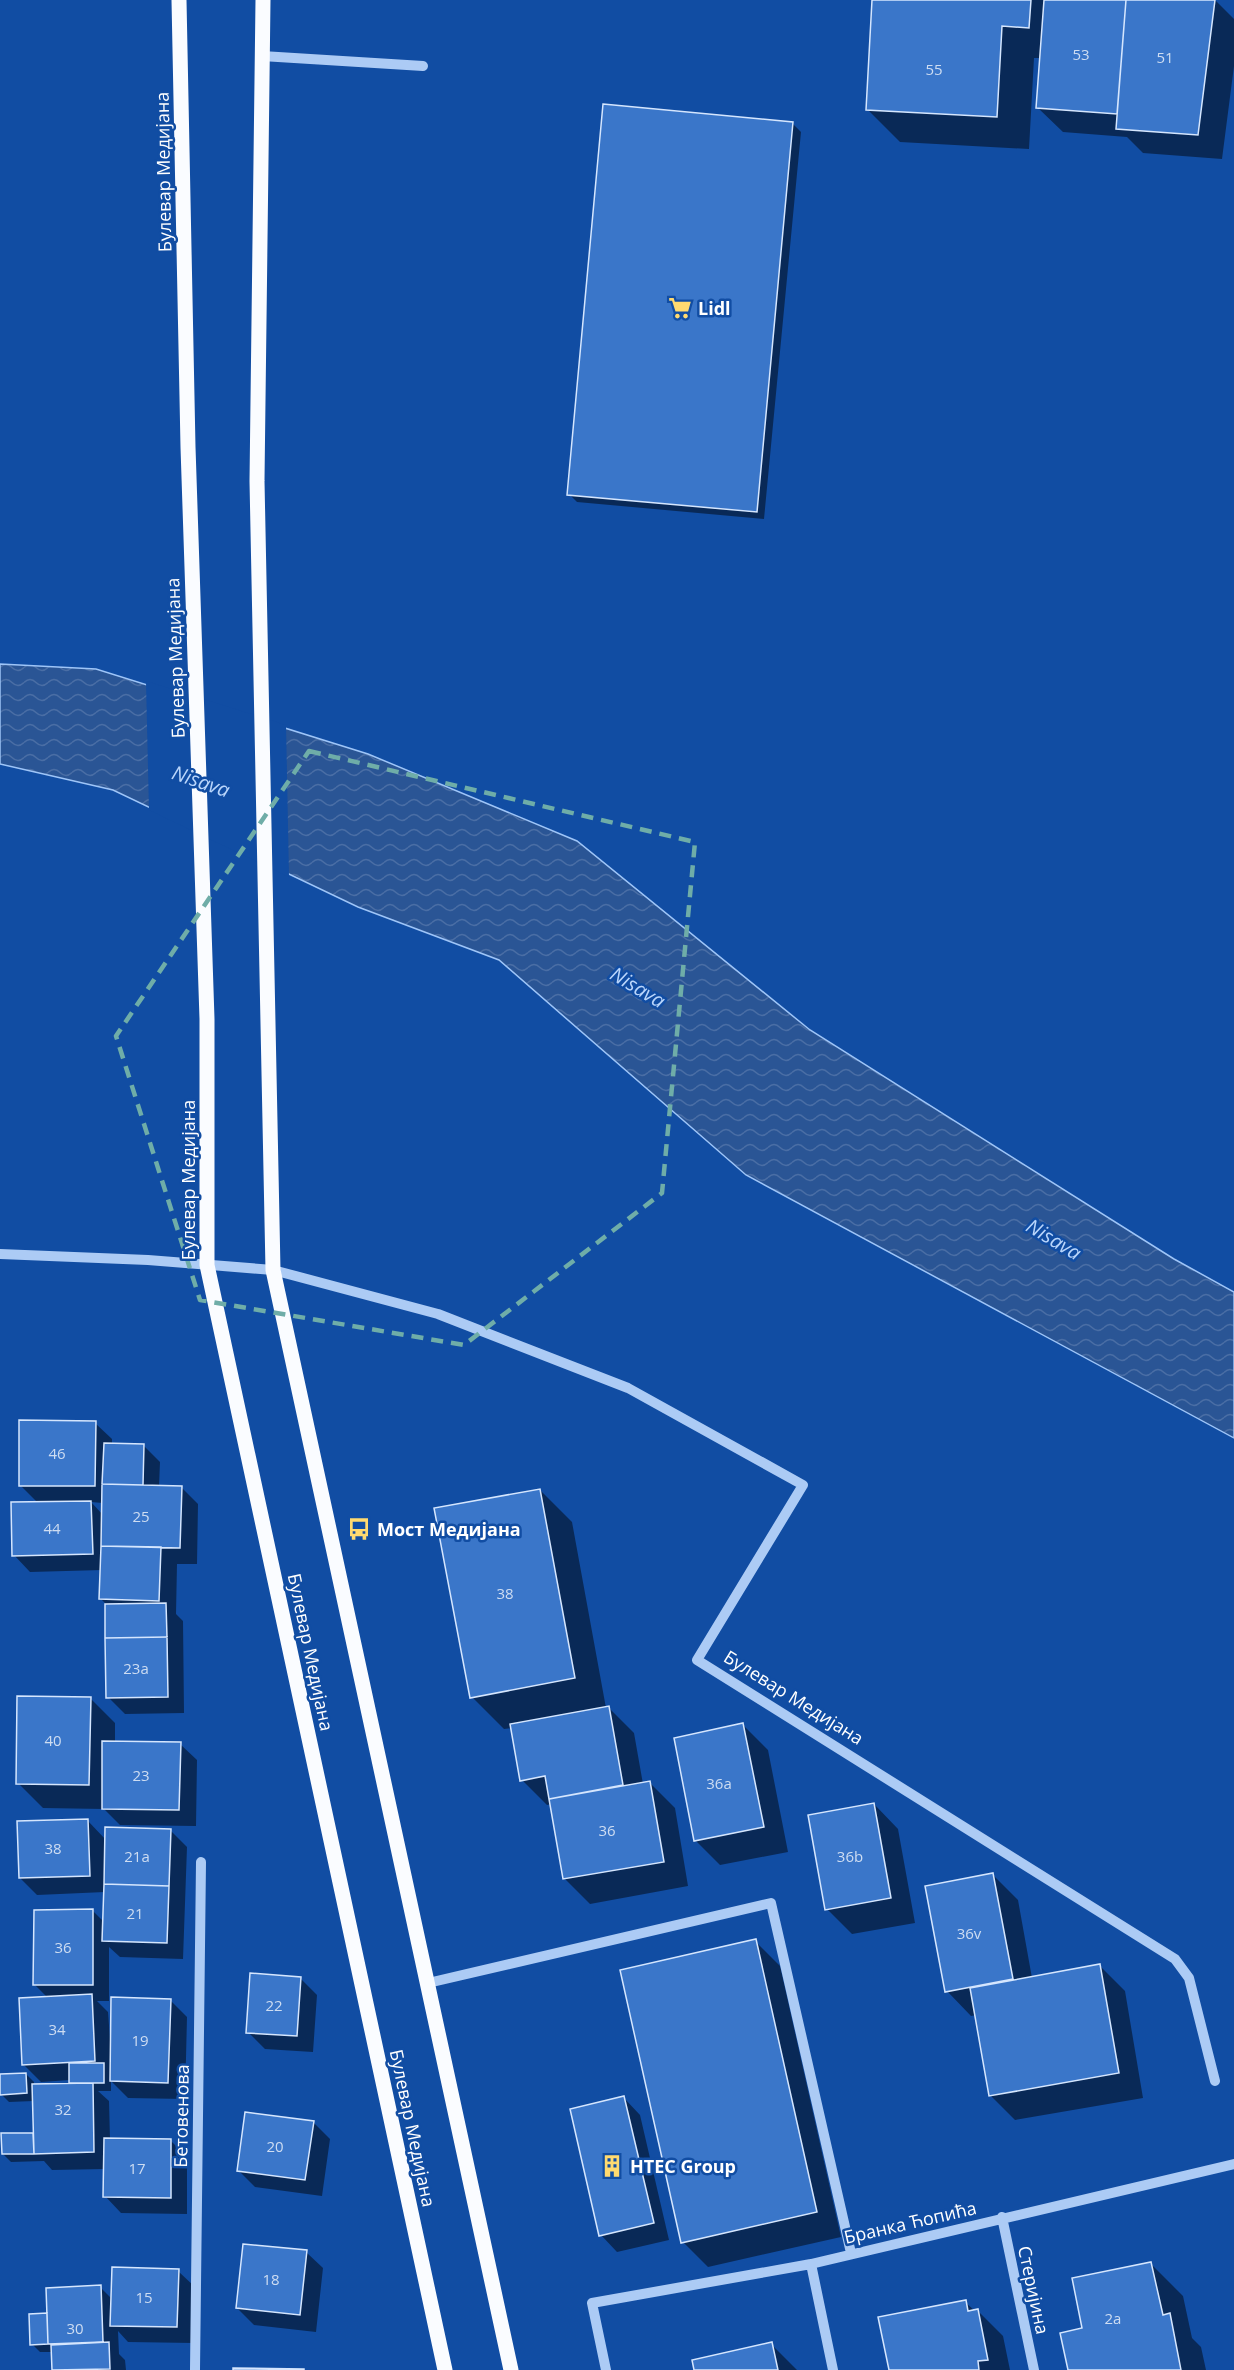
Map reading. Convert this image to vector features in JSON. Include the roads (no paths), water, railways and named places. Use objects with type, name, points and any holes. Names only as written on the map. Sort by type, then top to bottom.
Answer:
[{"type":"main road","name":"Булевар Медијана","points":[[180,0],[188,447],[207,1019],[207,1265],[445,2370]]},
{"type":"main road","points":[[263,0],[256,481],[273,1270],[511,2370]]},
{"type":"street","points":[[262,56],[423,66]]},
{"type":"street","points":[[0,1254],[148,1260],[273,1270]]},
{"type":"street","name":"Булевар Медијана","points":[[273,1270],[438,1314],[628,1388],[803,1485],[698,1659],[1175,1959],[1189,1978],[1215,2081]]},
{"type":"street","name":"Бетовенова","points":[[195,2370],[201,1862]]},
{"type":"street","points":[[428,1983],[771,1903],[851,2253]]},
{"type":"street","name":"Бранка Ћопића","points":[[606,2370],[592,2303],[811,2264],[1234,2164]]},
{"type":"street","name":"Стеријина","points":[[1002,2217],[1034,2370]]},
{"type":"street","points":[[811,2264],[833,2370]]},
{"type":"water","name":"Nisava","points":[[0,664],[96,669],[368,754],[577,841],[810,1030],[1174,1259],[1234,1292],[1234,1438],[746,1175],[499,960],[358,907],[113,790],[0,764]]},
{"type":"place","name":"Lidl","points":[[680,308]]},
{"type":"place","name":"Мост Медијана","points":[[359,1529]]},
{"type":"place","name":"HTEC Group","points":[[612,2166]]}]
